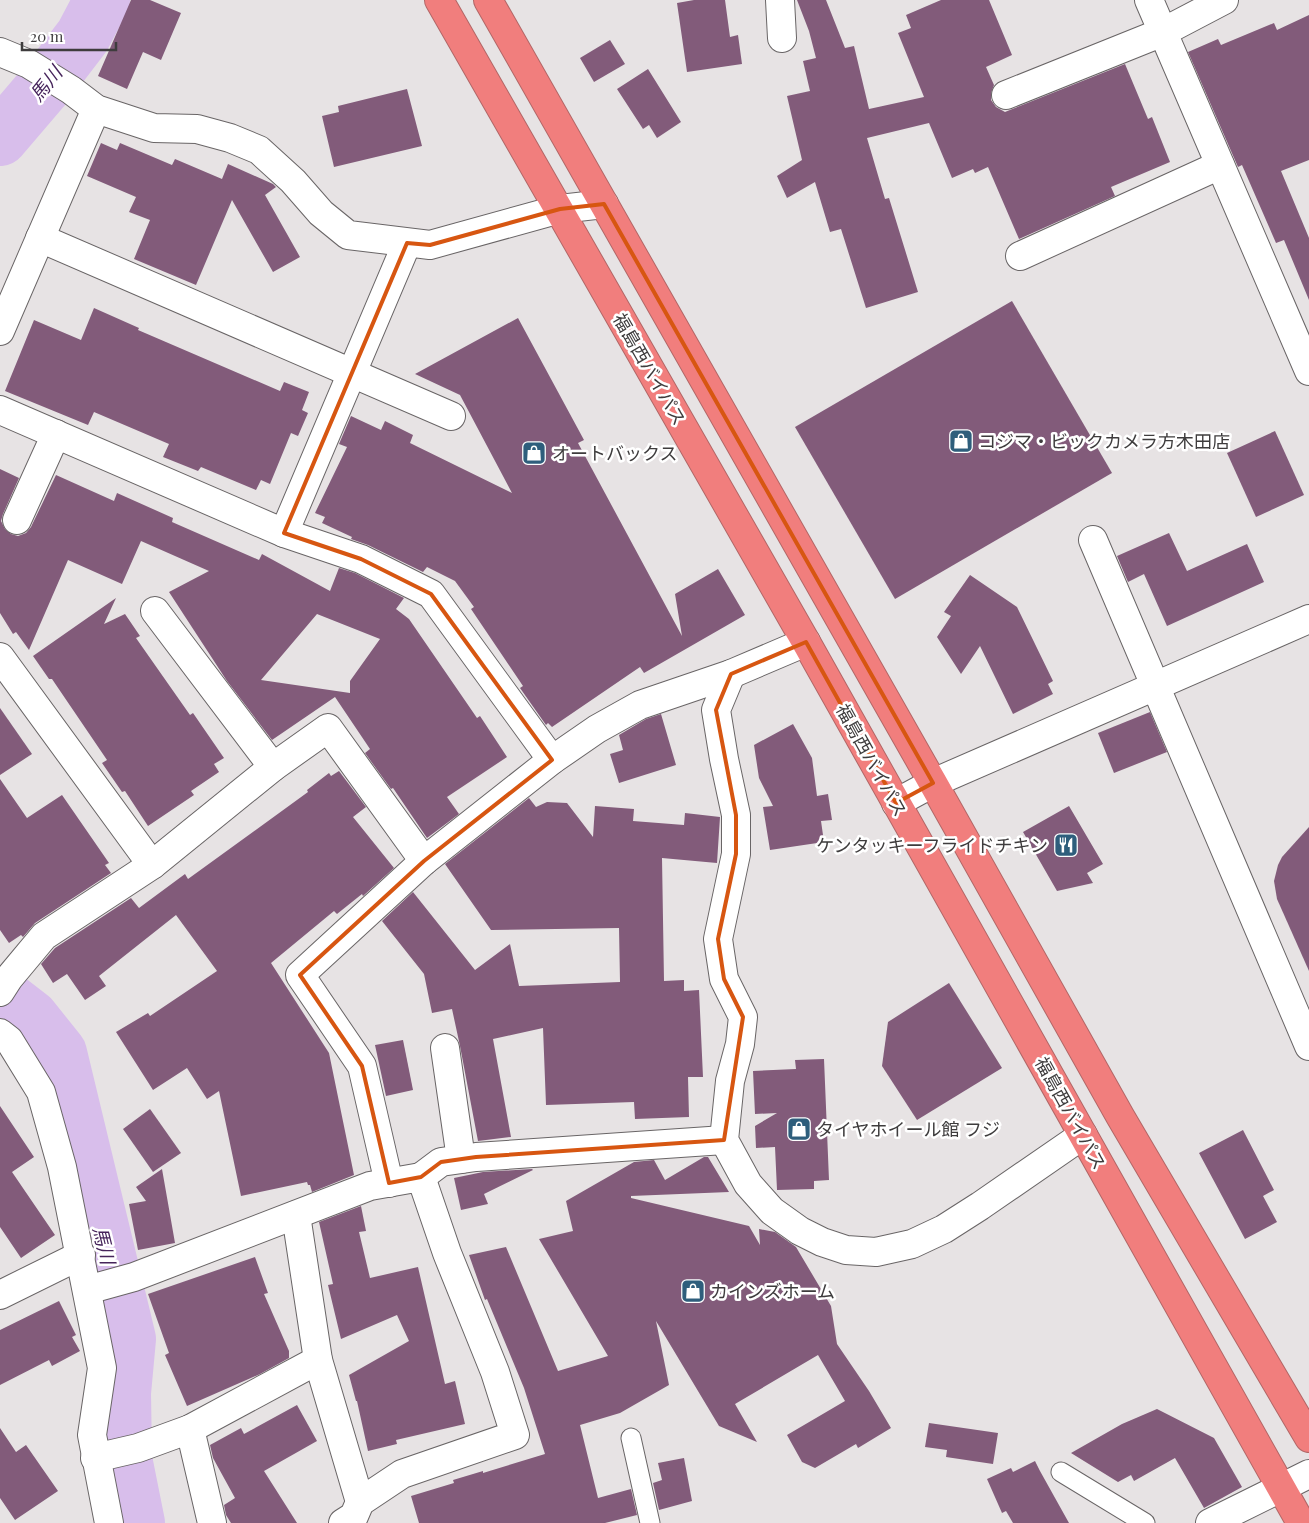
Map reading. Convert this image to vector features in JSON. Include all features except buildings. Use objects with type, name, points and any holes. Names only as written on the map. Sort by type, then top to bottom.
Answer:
[{"type":"highway","name":"福島西バイパス","points":[[439,0],[806,642],[1301,1523]]},
{"type":"highway","points":[[488,0],[1120,1116],[1309,1438]]},
{"type":"street","points":[[780,0],[782,38]]},
{"type":"street","points":[[1149,0],[1309,371]]},
{"type":"street","points":[[1006,95],[1163,32],[1224,0]]},
{"type":"street","points":[[0,52],[29,64],[71,90],[96,109],[154,128],[197,129],[230,138],[259,150],[293,181],[321,213],[348,234],[430,246],[560,209],[604,204]]},
{"type":"street","points":[[0,331],[96,109]]},
{"type":"street","points":[[1020,256],[1220,165]]},
{"type":"street","points":[[40,238],[451,416]]},
{"type":"street","points":[[284,533],[407,243]]},
{"type":"street","points":[[0,410],[284,533],[361,559],[430,594],[552,760]]},
{"type":"street","points":[[17,520],[56,434]]},
{"type":"street","points":[[1093,540],[1309,1046]]},
{"type":"street","points":[[155,610],[273,767]]},
{"type":"street","points":[[896,803],[933,783],[1309,619]]},
{"type":"street","points":[[389,1183],[362,1066],[300,975],[424,861],[552,760],[597,729],[640,705],[730,674],[806,642]]},
{"type":"street","points":[[0,657],[152,865]]},
{"type":"street","points":[[730,674],[716,710],[736,815],[736,854],[718,939],[724,979],[743,1017],[740,1044],[730,1081],[724,1140],[748,1184],[772,1211],[793,1226],[822,1242],[846,1250],[876,1252],[912,1244],[944,1228],[980,1206],[1083,1135]]},
{"type":"street","points":[[5,985],[44,936],[152,865],[273,767],[328,728],[424,861]]},
{"type":"street","points":[[0,1033],[9,1040],[42,1092],[62,1167],[81,1255],[93,1288],[102,1368],[92,1435],[115,1453]]},
{"type":"street","points":[[446,1048],[461,1159]]},
{"type":"street","points":[[93,1288],[134,1277],[370,1186],[421,1177],[441,1162],[476,1157],[724,1140]]},
{"type":"street","points":[[296,1215],[318,1360],[353,1516],[402,1474],[515,1435],[495,1372],[447,1253],[421,1177]]},
{"type":"street","points":[[0,1295],[81,1255]]},
{"type":"street","points":[[115,1453],[190,1429],[318,1360]]},
{"type":"street","points":[[190,1429],[212,1523]]},
{"type":"street","points":[[109,1523],[115,1453]]},
{"type":"street","points":[[1210,1523],[1309,1474]]},
{"type":"lane","points":[[631,1438],[650,1523]]},
{"type":"lane","points":[[1061,1472],[1145,1523]]},
{"type":"highlighted area","points":[[604,204],[933,783],[896,803],[806,642],[731,674],[716,710],[736,815],[736,854],[718,939],[724,979],[743,1017],[724,1140],[476,1157],[441,1162],[421,1177],[389,1183],[362,1066],[300,975],[424,861],[552,760],[431,594],[361,559],[284,533],[407,243],[430,245],[560,209]]},
{"type":"waterway","name":"馬川","points":[[0,138],[47,83],[83,36],[102,0]]},
{"type":"waterway","name":"馬川","points":[[0,994],[31,1018],[59,1053],[128,1339],[123,1393],[124,1458],[137,1523]]},
{"type":"place","name":"コジマ・ビックカメラ方木田店","points":[[961,441]]},
{"type":"place","name":"オートバックス","points":[[534,453]]},
{"type":"place","name":"ケンタッキーフライドチキン","points":[[1066,845]]},
{"type":"place","name":"タイヤホイール館 フジ","points":[[799,1129]]},
{"type":"place","name":"カインズホーム","points":[[693,1291]]}]
